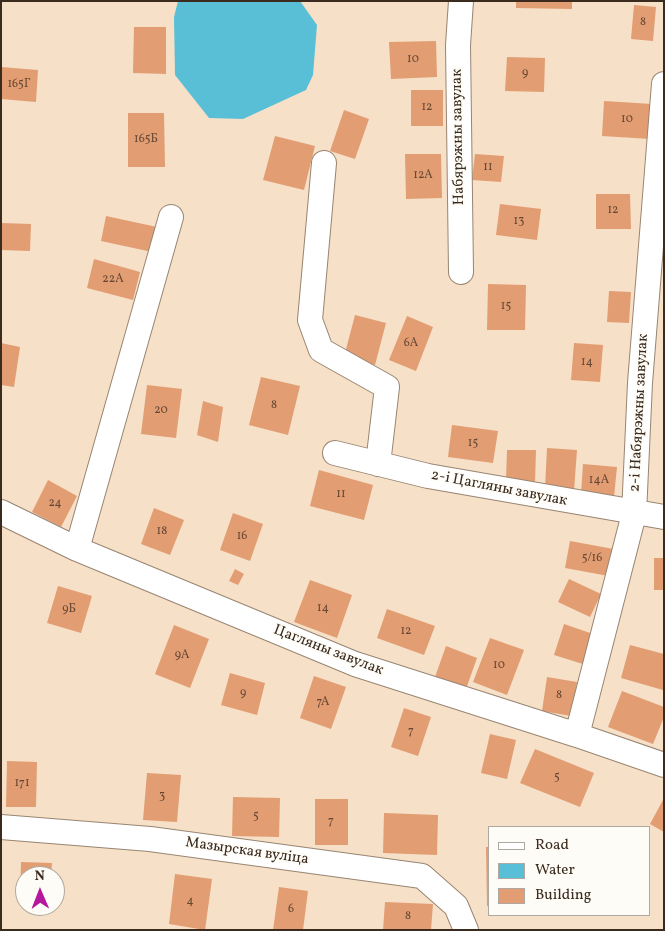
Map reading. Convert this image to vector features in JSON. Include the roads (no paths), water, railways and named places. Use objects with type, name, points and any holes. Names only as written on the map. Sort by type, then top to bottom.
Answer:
[{"type":"street","name":"Набярэжны завулак","points":[[461,1],[458,45],[461,272]]},
{"type":"street","name":"2-і Набярэжны завулак","points":[[576,735],[634,514],[640,383],[664,84]]},
{"type":"street","points":[[324,163],[310,320],[321,350],[387,388],[378,464]]},
{"type":"street","points":[[77,549],[171,217]]},
{"type":"street","name":"2-і Цагляны завулак","points":[[335,453],[428,476],[634,514],[664,517]]},
{"type":"street","name":"Цагляны завулак","points":[[1,512],[77,549],[355,664],[664,765]]},
{"type":"street","name":"Мазырская вуліца","points":[[1,826],[150,839],[422,876],[456,906],[466,930]]},
{"type":"water","points":[[178,1],[300,1],[317,25],[313,75],[306,90],[243,119],[209,118],[175,75],[174,17]]}]
